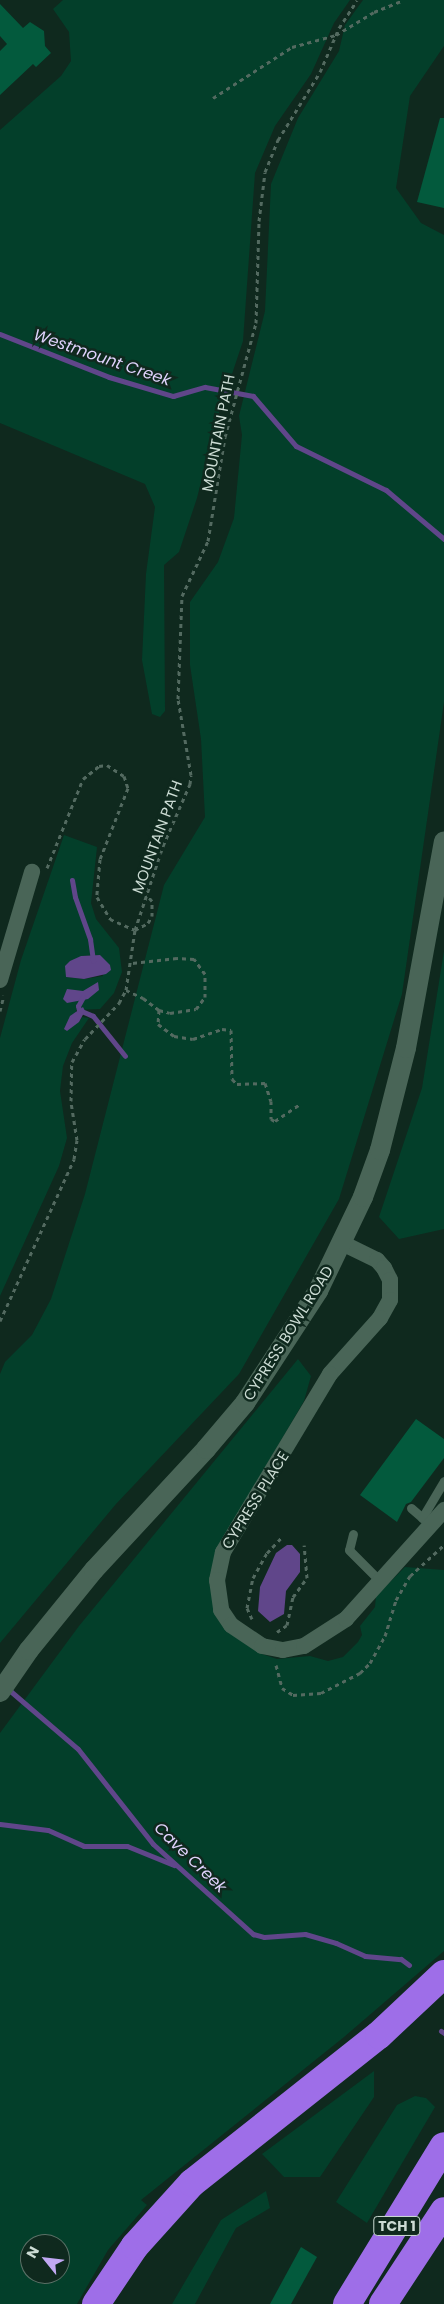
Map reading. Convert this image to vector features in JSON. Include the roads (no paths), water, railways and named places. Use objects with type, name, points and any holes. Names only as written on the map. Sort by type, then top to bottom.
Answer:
[{"type":"highway","points":[[96,2304],[135,2246],[192,2183],[380,2035],[444,1974]]},
{"type":"highway","name":"TCH 1","points":[[347,2304],[444,2146]]},
{"type":"highway","name":"TCH 1","points":[[383,2304],[444,2211]]},
{"type":"street","name":"CYPRESS BOWL ROAD","points":[[0,1692],[29,1650],[94,1570],[245,1402],[318,1291],[342,1243],[378,1158],[394,1100],[419,982],[444,841]]},
{"type":"street","points":[[3,984],[39,873]]},
{"type":"street","name":"CYPRESS PLACE","points":[[342,1243],[377,1260],[384,1268],[391,1290],[387,1308],[330,1374],[219,1559],[218,1599],[225,1618],[254,1641],[278,1650],[304,1646],[332,1630],[381,1582],[426,1522],[444,1510]]},
{"type":"lane","points":[[411,1508],[426,1522],[444,1481]]},
{"type":"lane","points":[[353,1534],[349,1550],[381,1582]]},
{"type":"waterway","name":"Westmount Creek","points":[[0,334],[109,377],[173,396],[205,387],[253,396],[296,446],[386,490],[444,539]]},
{"type":"waterway","points":[[72,880],[75,897],[90,939],[93,961]]},
{"type":"waterway","points":[[83,997],[78,1006],[79,1010],[93,1016],[125,1056]]},
{"type":"waterway","name":"Cave Creek","points":[[8,1689],[78,1749],[153,1844],[253,1934],[264,1937],[305,1934],[336,1943],[365,1956],[401,1959],[409,1965]]},
{"type":"waterway","points":[[0,1824],[48,1830],[84,1846],[127,1846],[174,1865]]}]
